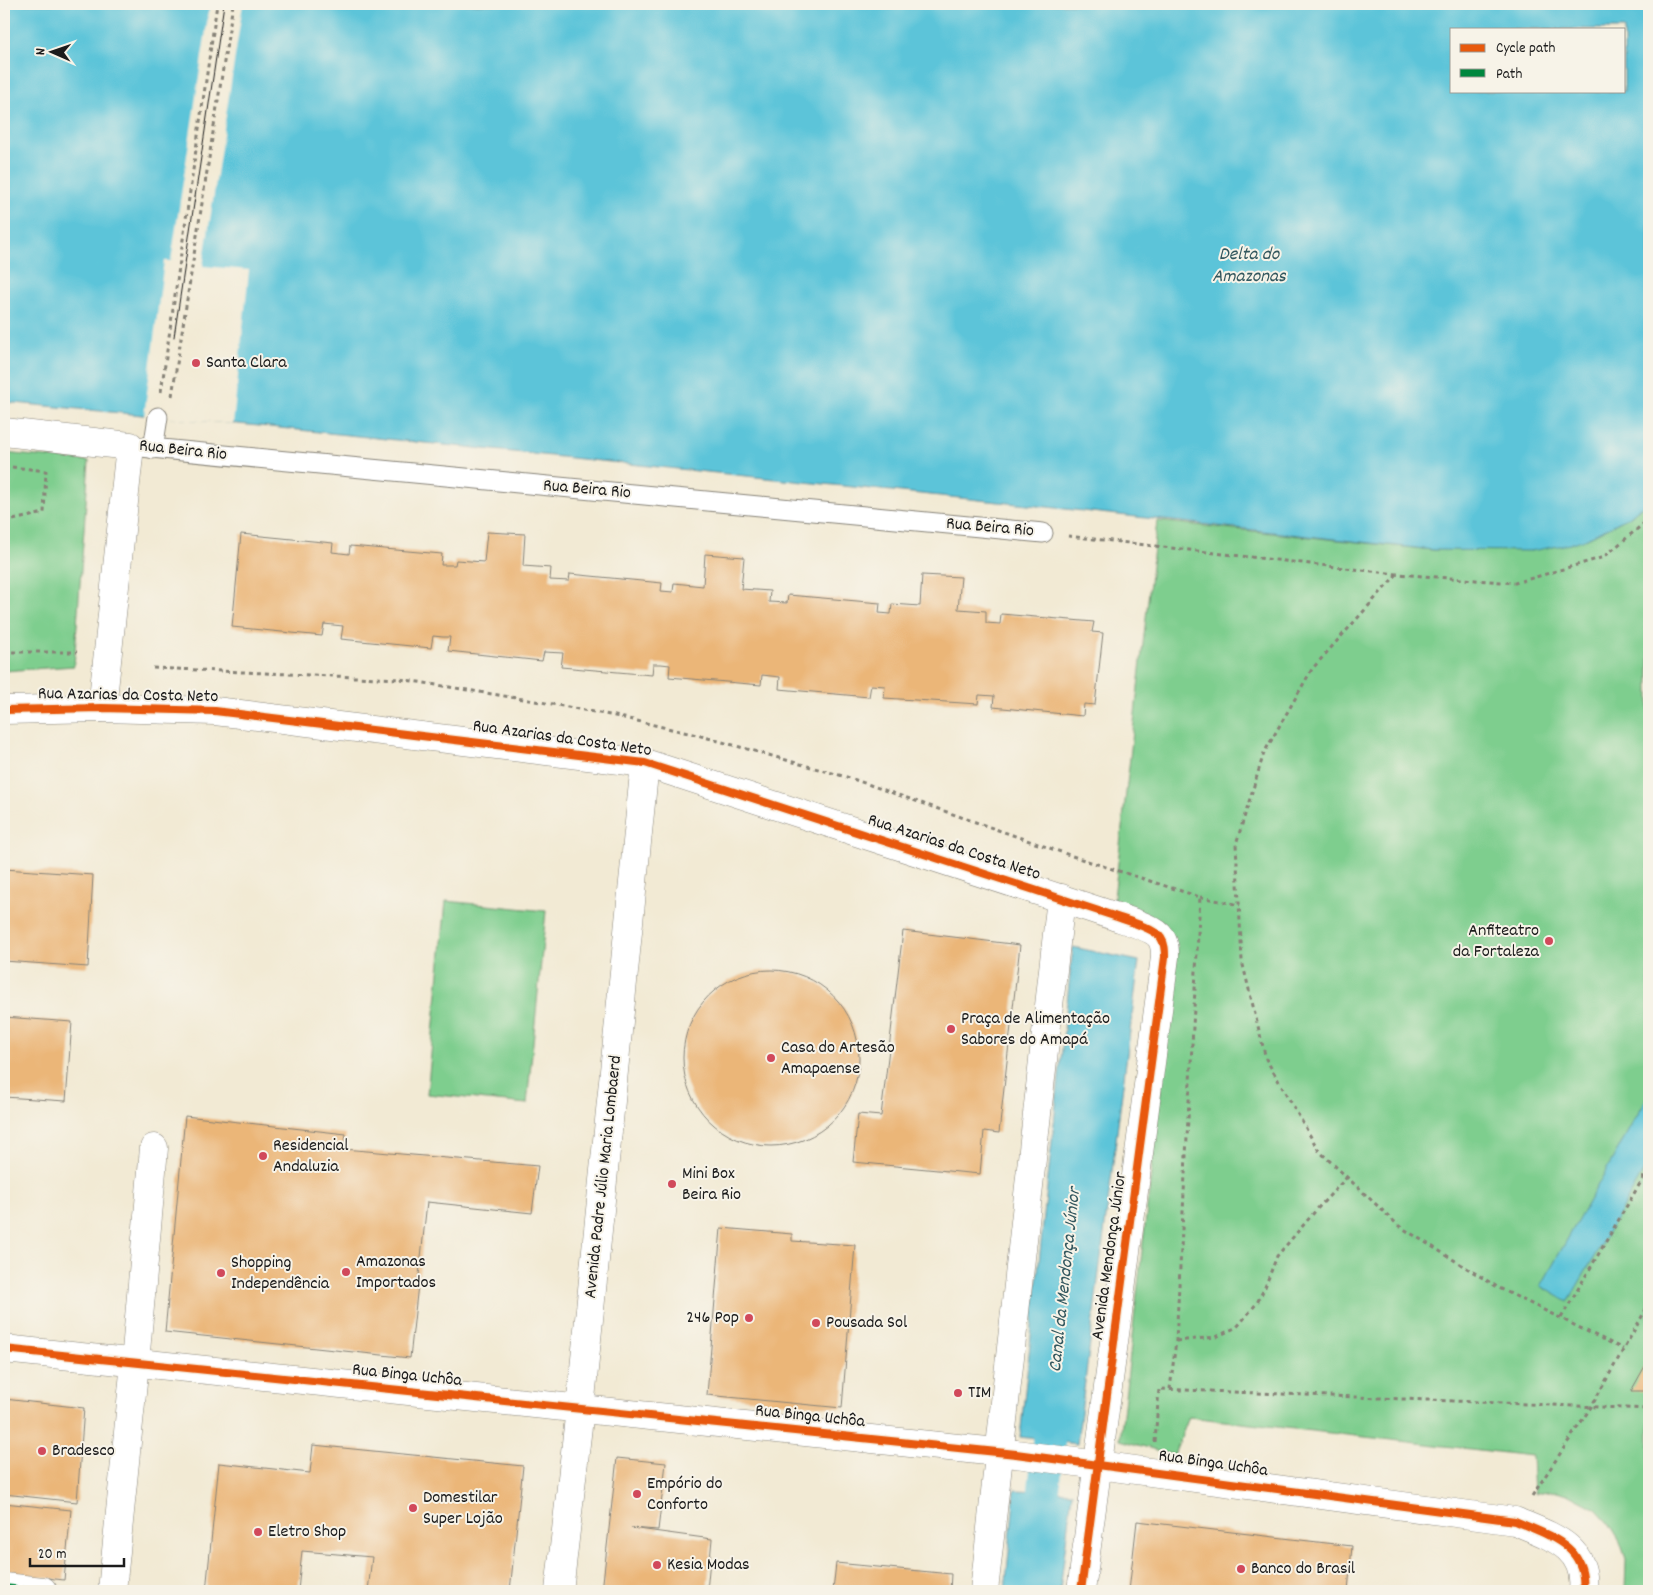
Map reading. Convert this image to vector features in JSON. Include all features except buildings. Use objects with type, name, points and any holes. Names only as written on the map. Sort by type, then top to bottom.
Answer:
[{"type":"street","points":[[4,432],[142,447],[108,652],[102,708]]},
{"type":"street","name":"Rua Azarias da Costa Neto","points":[[4,710],[102,708],[215,711],[645,763],[1061,898],[1153,930]]},
{"type":"street","name":"Avenida Padre Júlio Maria Lombaerd","points":[[559,1591],[580,1408],[645,763]]},
{"type":"street","points":[[984,1591],[1007,1453],[1061,898]]},
{"type":"street","name":"Avenida Mendonça Júnior","points":[[1081,1591],[1088,1463],[1165,958],[1165,946],[1161,936],[1153,930]]},
{"type":"street","points":[[112,1591],[154,1148]]},
{"type":"street","name":"Rua Binga Uchôa","points":[[4,1348],[1007,1453],[1515,1521],[1558,1539],[1576,1555],[1584,1586]]},
{"type":"street","points":[[4,1587],[43,1591]]},
{"type":"lane","points":[[142,447],[158,417]]},
{"type":"lane","name":"Rua Beira Rio","points":[[142,447],[1043,533]]},
{"type":"path","points":[[158,417],[217,4]]},
{"type":"path","points":[[172,398],[233,4]]},
{"type":"path","points":[[4,466],[46,471],[44,512],[4,522]]},
{"type":"path","points":[[1043,533],[1397,574],[1515,583],[1604,557],[1649,519]]},
{"type":"path","points":[[1397,574],[1312,669],[1264,753],[1236,844],[1242,961],[1266,1059],[1319,1151],[1399,1226],[1498,1288],[1623,1349]]},
{"type":"path","points":[[4,652],[108,652]]},
{"type":"path","points":[[154,668],[400,679],[532,700],[620,717],[701,736],[850,778],[1078,858],[1200,897],[1240,905]]},
{"type":"path","points":[[1170,1389],[1176,1341],[1200,897]]},
{"type":"path","points":[[1561,1318],[1649,1168]]},
{"type":"path","points":[[1176,1341],[1216,1337],[1237,1327],[1257,1303],[1277,1256],[1347,1177]]},
{"type":"path","points":[[1515,1521],[1591,1407],[1649,1304]]},
{"type":"path","points":[[1152,1471],[1159,1389],[1649,1409]]},
{"type":"green space","points":[[4,453],[89,461],[74,666],[4,671]]},
{"type":"green space","points":[[1649,500],[1649,1591],[1625,1591],[1626,1559],[1619,1539],[1609,1523],[1596,1509],[1568,1494],[1557,1491],[1534,1494],[1532,1456],[1189,1417],[1174,1455],[1120,1440],[1177,950],[1111,924],[1157,521],[1433,550],[1585,539],[1629,517]]},
{"type":"green space","points":[[446,901],[546,911],[527,1104],[427,1094]]},
{"type":"water","name":"Delta do Amazonas","points":[[4,4],[1649,4],[1649,500],[1629,517],[1585,539],[1570,544],[1531,551],[1433,550],[1047,507],[270,427],[4,402]]},
{"type":"water","points":[[1073,947],[1139,961],[1077,1444],[1020,1437]]},
{"type":"water","points":[[1649,1094],[1649,1162],[1568,1302],[1541,1286]]},
{"type":"water","points":[[1015,1490],[1072,1492],[1060,1591],[1005,1591]]},
{"type":"pier","points":[[210,4],[243,4],[203,266],[249,270],[233,424],[144,416],[164,261],[171,261]]},
{"type":"waterway","name":"Canal da Mendonça Júnior","points":[[1033,1591],[1054,1397]]},
{"type":"tram line","points":[[174,337],[224,4]]},
{"type":"marked path","points":[[4,1587],[43,1591]]},
{"type":"cycle path","points":[[4,710],[102,708],[215,711],[645,763],[1125,920],[1158,934],[1165,949],[1165,957],[1081,1591]]},
{"type":"cycle path","points":[[4,1349],[1016,1454],[1515,1521],[1553,1538],[1573,1553],[1579,1563],[1583,1576],[1583,1591]]},
{"type":"place","name":"Santa Clara","points":[[196,363]]},
{"type":"place","name":"Anfiteatro da Fortaleza","points":[[1549,941]]},
{"type":"place","name":"Praça de Alimentação Sabores do Amapá","points":[[951,1029]]},
{"type":"place","name":"Casa do Artesão Amapaense","points":[[771,1058]]},
{"type":"place","name":"Residencial Andaluzia","points":[[263,1156]]},
{"type":"place","name":"Mini Box Beira Rio","points":[[672,1184]]},
{"type":"place","name":"Amazonas Importados","points":[[346,1272]]},
{"type":"place","name":"Shopping Independência","points":[[221,1273]]},
{"type":"place","name":"246 Pop","points":[[749,1318]]},
{"type":"place","name":"Pousada Sol","points":[[816,1323]]},
{"type":"place","name":"TIM","points":[[958,1393]]},
{"type":"place","name":"Bradesco","points":[[42,1451]]},
{"type":"place","name":"Empório do Conforto","points":[[637,1494]]},
{"type":"place","name":"Domestilar Super Lojão","points":[[413,1508]]},
{"type":"place","name":"Eletro Shop","points":[[258,1532]]},
{"type":"place","name":"Kesia Modas","points":[[657,1565]]},
{"type":"place","name":"Banco do Brasil","points":[[1241,1569]]}]
